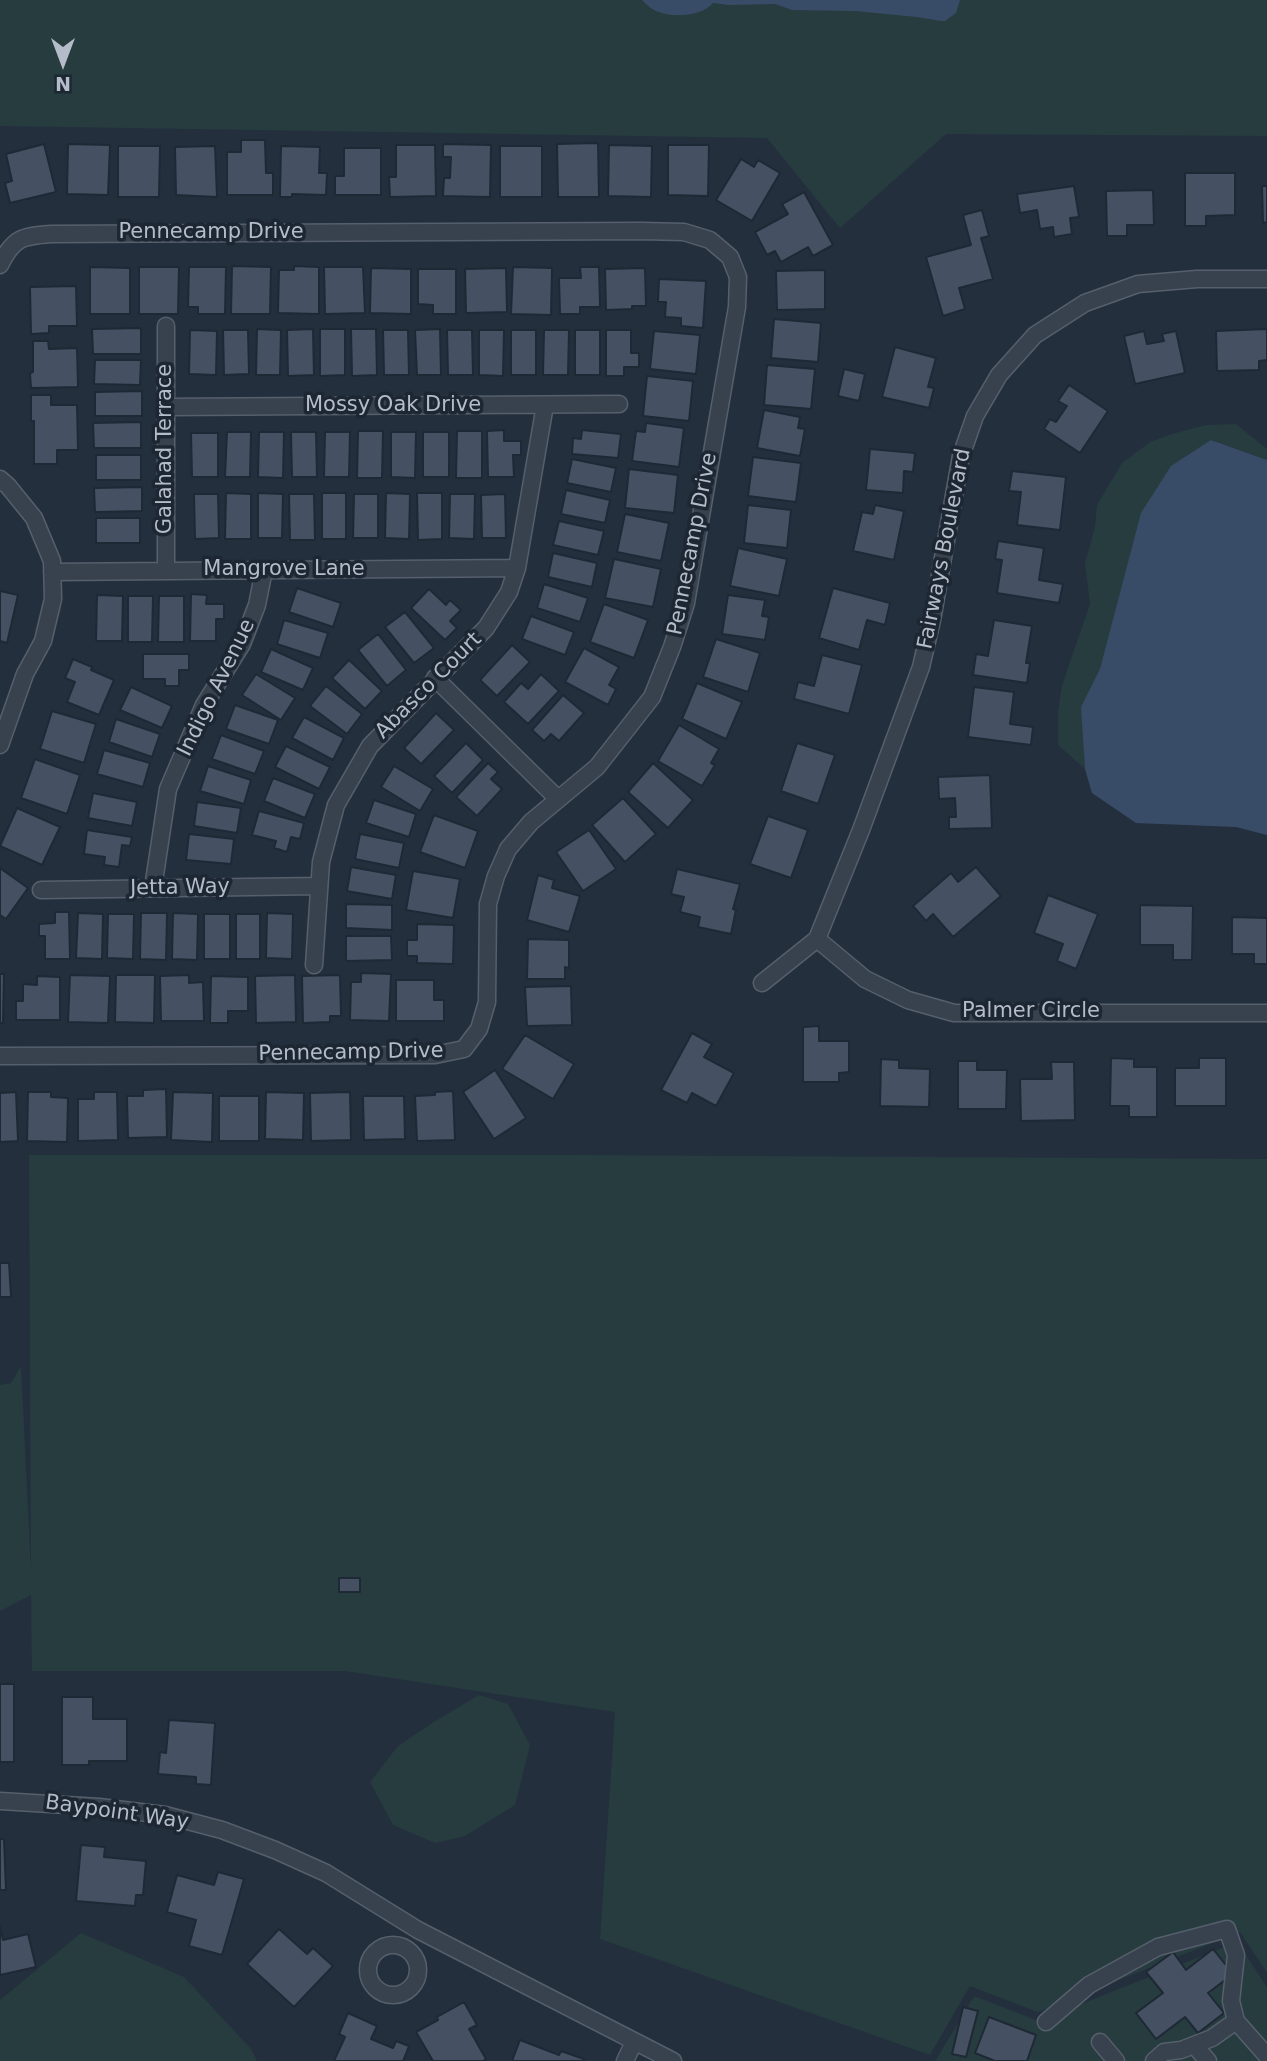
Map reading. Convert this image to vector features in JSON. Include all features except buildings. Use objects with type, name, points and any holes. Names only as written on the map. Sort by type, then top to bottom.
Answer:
[{"type":"street","name":"Pennecamp Drive","points":[[0,265],[9,247],[27,236],[64,233],[684,232],[710,240],[730,257],[738,277],[737,307],[685,603],[675,636],[652,697],[597,766],[531,822],[508,849],[488,904],[487,1002],[479,1028],[464,1049],[435,1055],[0,1056]]},
{"type":"street","name":"Fairways Boulevard","points":[[762,983],[817,939],[870,806],[921,667],[961,456],[975,416],[999,375],[1035,335],[1085,303],[1138,284],[1197,279],[1267,279]]},
{"type":"street","name":"Galahad Terrace","points":[[166,326],[166,571]]},
{"type":"street","name":"Mossy Oak Drive","points":[[166,407],[619,404]]},
{"type":"street","name":"Abasco Court","points":[[314,965],[321,862],[336,805],[370,746],[486,628],[509,592],[517,568],[545,405]]},
{"type":"street","points":[[0,479],[34,518],[52,561],[53,599],[43,641],[25,674],[0,745]]},
{"type":"street","name":"Mangrove Lane","points":[[52,572],[517,568]]},
{"type":"street","name":"Indigo Avenue","points":[[153,888],[169,789],[204,705],[242,644],[257,605],[264,570]]},
{"type":"street","points":[[435,678],[558,799]]},
{"type":"street","name":"Jetta Way","points":[[41,890],[319,886]]},
{"type":"street","name":"Palmer Circle","points":[[817,939],[865,979],[908,1000],[954,1013],[1267,1013]]},
{"type":"street","name":"Baypoint Way","points":[[0,1801],[166,1815],[222,1830],[275,1850],[326,1873],[418,1930],[673,2061]]},
{"type":"street","points":[[1046,2022],[1089,1985],[1158,1947],[1227,1929],[1236,1955],[1231,2001],[1236,2021],[1267,2056]]},
{"type":"street","points":[[407,1951],[418,1930]]},
{"type":"street","points":[[1154,2061],[1164,2052],[1181,2050],[1212,2038],[1236,2021]]},
{"type":"street","points":[[625,2061],[634,2042]]},
{"type":"street","points":[[1100,2042],[1116,2061]]},
{"type":"street","points":[[1194,2045],[1208,2061]]},
{"type":"green space","points":[[0,0],[1267,0],[1267,136],[946,134],[840,228],[767,138],[0,126]]},
{"type":"green space","points":[[1236,424],[1267,449],[1267,460],[1211,440],[1082,707],[1085,769],[1058,745],[1058,711],[1062,685],[1090,604],[1085,563],[1095,527],[1097,505],[1122,463],[1150,442],[1206,425]]},
{"type":"green space","points":[[29,1155],[1267,1159],[1267,1973],[1240,1932],[1038,2012],[970,1986],[930,2055],[600,1939],[615,1712],[345,1671],[32,1671],[31,1595],[0,1611],[0,1385],[11,1383],[21,1366],[31,1571]]},
{"type":"green space","points":[[479,1695],[508,1704],[530,1745],[515,1805],[465,1836],[435,1843],[393,1825],[370,1782],[398,1746]]},
{"type":"green space","points":[[81,1933],[184,1977],[251,2049],[257,2061],[0,2061],[0,2000]]},
{"type":"green space","points":[[1237,1942],[1267,1987],[1267,2061],[933,2061],[974,1996],[1041,2020]]},
{"type":"water","points":[[642,0],[960,0],[956,13],[941,21],[855,11],[792,10],[775,4],[713,3],[694,14],[678,15],[656,11]]},
{"type":"water","points":[[1211,440],[1267,460],[1267,835],[1236,827],[1136,823],[1092,793],[1085,769],[1081,707],[1100,669],[1141,513],[1171,466]]}]
